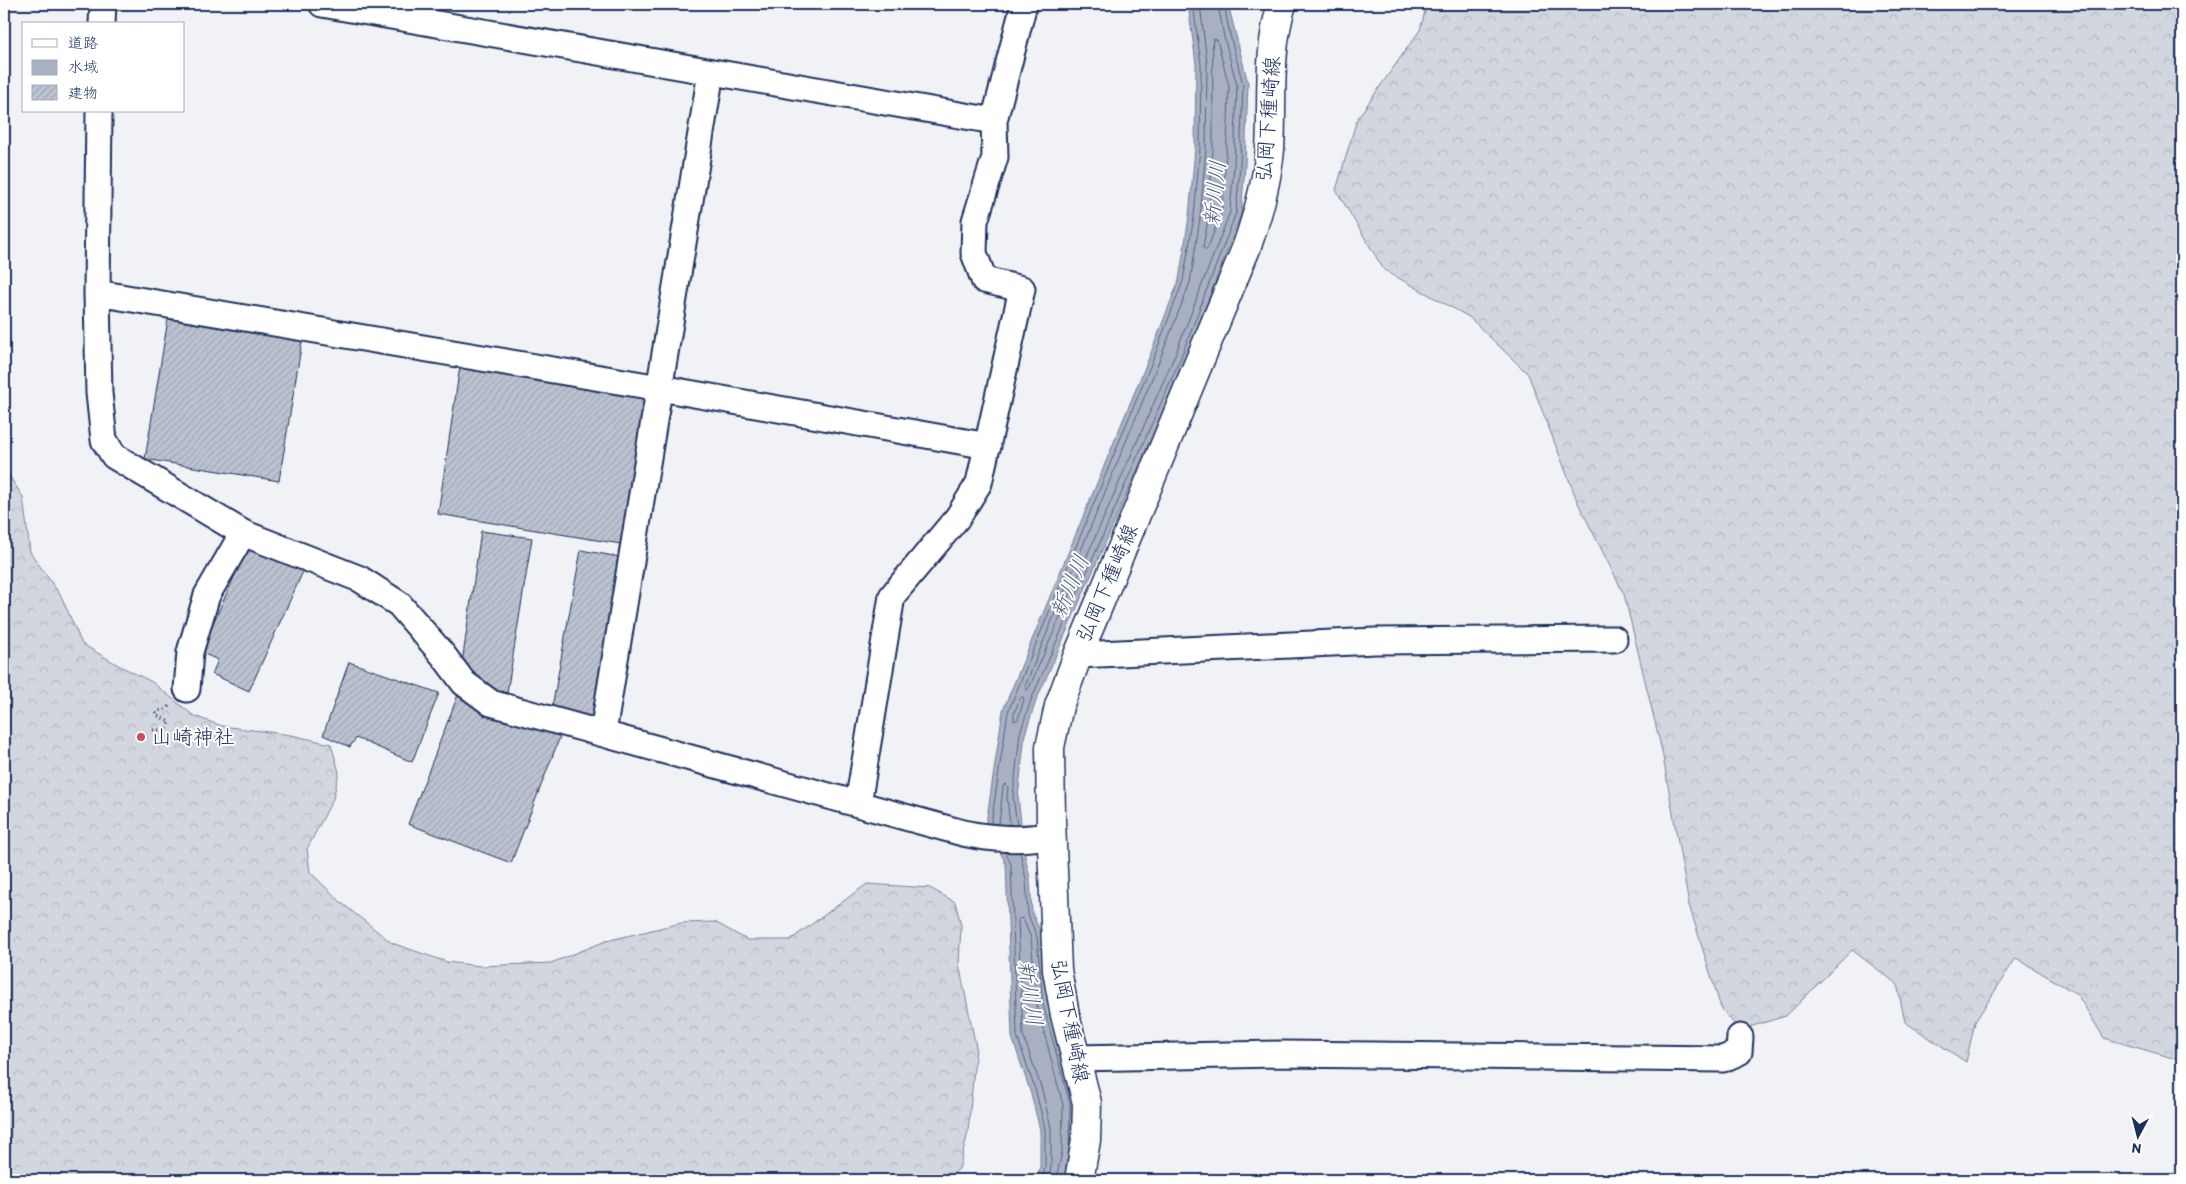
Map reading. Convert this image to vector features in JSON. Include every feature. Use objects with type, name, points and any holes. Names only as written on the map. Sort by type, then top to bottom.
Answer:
[{"type":"main road","name":"弘岡下種崎線","points":[[1079,1180],[1086,1140],[1087,1103],[1065,1015],[1057,970],[1045,836],[1050,747],[1059,706],[1078,654],[1247,246],[1256,218],[1265,188],[1270,148],[1271,59],[1282,4]]},
{"type":"street","points":[[102,22],[103,4]]},
{"type":"street","points":[[322,4],[994,121]]},
{"type":"street","points":[[858,804],[892,596],[958,517],[979,483],[1022,289],[984,280],[974,253],[975,221],[995,157],[994,121],[1024,4]]},
{"type":"street","points":[[603,733],[711,72]]},
{"type":"street","points":[[100,112],[97,293],[99,393],[104,440],[114,456],[243,533],[360,579],[399,604],[443,655],[464,683],[491,703],[981,837],[1045,836]]},
{"type":"street","points":[[97,293],[660,388],[988,446]]},
{"type":"street","points":[[187,689],[190,652],[207,595],[243,533]]},
{"type":"street","points":[[1078,654],[1375,641],[1614,639]]},
{"type":"street","points":[[1076,1058],[1283,1054],[1723,1059],[1739,1052],[1740,1037]]},
{"type":"path","points":[[153,730],[168,730],[170,722],[156,715],[157,711],[166,709],[187,689]]},
{"type":"green space","points":[[1427,4],[2182,4],[2182,1058],[2176,1059],[2104,1038],[2077,994],[2016,958],[1975,1022],[1966,1062],[1905,1022],[1897,984],[1852,950],[1786,1016],[1739,1030],[1721,1008],[1689,905],[1662,751],[1624,594],[1578,503],[1528,374],[1469,317],[1384,270],[1336,190],[1357,119],[1420,30]]},
{"type":"green space","points":[[4,468],[23,497],[30,552],[61,596],[82,644],[152,682],[194,716],[222,726],[291,735],[331,744],[339,772],[333,799],[307,849],[310,872],[343,904],[392,943],[447,962],[480,966],[551,963],[606,941],[681,923],[715,922],[747,940],[790,940],[867,884],[930,888],[955,902],[961,925],[959,964],[976,1047],[968,1132],[959,1169],[946,1180],[4,1180]]},
{"type":"water","name":"新川川","points":[[1188,4],[1228,4],[1248,83],[1241,214],[1186,359],[1036,701],[1025,734],[1018,797],[1025,856],[1030,878],[1032,913],[1042,935],[1048,1003],[1075,1103],[1075,1124],[1067,1180],[1037,1180],[1040,1167],[1040,1130],[1031,1094],[1012,1037],[1006,864],[986,824],[1003,710],[1150,355],[1179,280],[1189,217],[1195,148],[1196,64]]},
{"type":"building","points":[[168,319],[302,341],[279,481],[145,459]]},
{"type":"building","points":[[460,366],[652,397],[627,545],[438,514]]},
{"type":"building","points":[[481,531],[532,538],[506,699],[474,680],[462,663]]},
{"type":"building","points":[[250,542],[305,567],[249,691],[212,674],[218,660],[200,652]]},
{"type":"building","points":[[581,550],[625,558],[596,721],[551,713]]},
{"type":"building","points":[[349,662],[439,693],[412,762],[356,738],[350,747],[323,735]]},
{"type":"building","points":[[458,695],[561,734],[511,863],[408,824]]},
{"type":"building","name":"山崎神社","points":[[143,732],[146,735],[140,742],[137,739]]},
{"type":"place","name":"山崎神社","points":[[141,737]]}]
